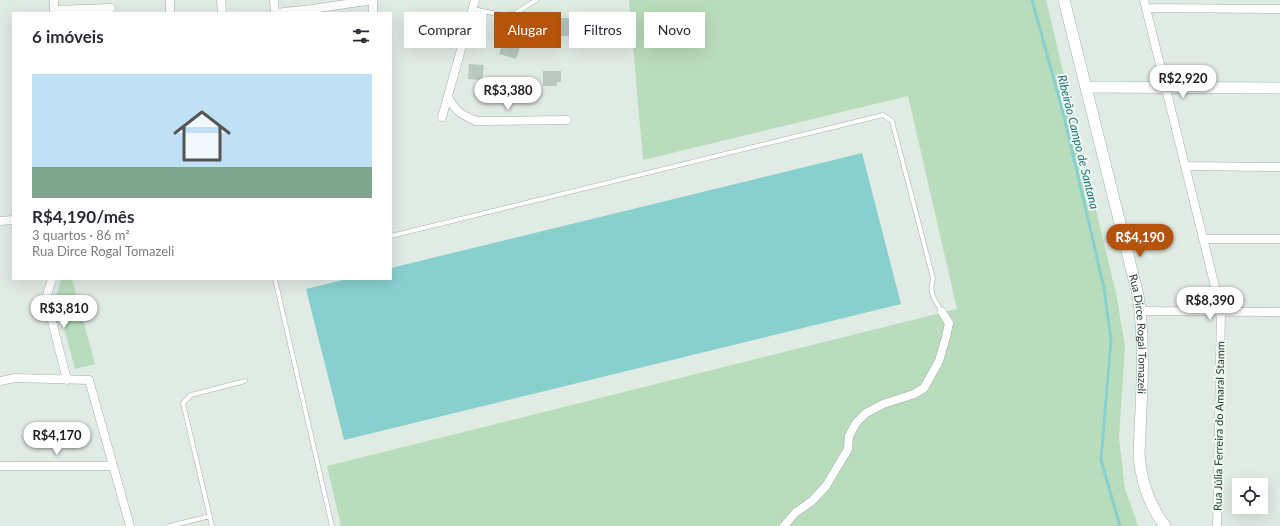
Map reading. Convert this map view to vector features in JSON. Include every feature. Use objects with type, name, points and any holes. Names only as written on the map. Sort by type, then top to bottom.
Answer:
[{"type":"street","points":[[54,0],[54,12],[111,7]]},
{"type":"street","points":[[170,0],[170,12]]},
{"type":"street","points":[[221,0],[222,12]]},
{"type":"street","points":[[274,0],[275,12]]},
{"type":"street","points":[[294,12],[312,11],[373,0],[373,12]]},
{"type":"street","points":[[442,117],[475,0]]},
{"type":"street","name":"Rua Dirce Rogal Tomazeli","points":[[1064,0],[1138,295],[1142,352],[1139,455],[1140,469],[1148,498],[1156,515],[1166,526]]},
{"type":"street","points":[[1145,4],[1280,9]]},
{"type":"street","name":"Rua Júlia Ferreira do Amaral Stamm","points":[[1145,4],[1221,311],[1217,526]]},
{"type":"street","points":[[1086,87],[1280,88]]},
{"type":"street","points":[[448,97],[453,108],[466,117],[476,121],[567,120]]},
{"type":"street","points":[[1185,166],[1280,167]]},
{"type":"street","points":[[0,221],[12,220]]},
{"type":"street","points":[[1203,239],[1280,240]]},
{"type":"street","points":[[52,280],[46,298],[67,380]]},
{"type":"street","points":[[1140,311],[1280,312]]},
{"type":"street","points":[[784,526],[795,513],[812,501],[826,486],[848,450],[849,436],[856,423],[866,413],[883,404],[914,394],[924,388],[939,361],[946,337],[949,323],[942,312]]},
{"type":"street","points":[[0,381],[15,378],[89,380],[130,526]]},
{"type":"street","points":[[0,466],[113,466]]},
{"type":"lane","points":[[472,9],[502,15],[514,14],[536,0]]},
{"type":"lane","points":[[392,236],[883,115],[892,121],[933,278],[931,288],[932,294],[942,312]]},
{"type":"lane","points":[[275,280],[332,526]]},
{"type":"lane","points":[[212,526],[183,403],[191,395],[246,381]]},
{"type":"lane","points":[[170,526],[210,516]]},
{"type":"green space","points":[[629,0],[1046,0],[1117,298],[1125,347],[1119,438],[1125,489],[1138,526],[341,526],[327,466],[957,309],[908,96],[643,160],[633,48],[636,48],[636,12],[630,12]]},
{"type":"green space","points":[[61,280],[72,280],[95,364],[75,369],[56,298]]},
{"type":"water","points":[[862,153],[901,304],[344,440],[306,289],[343,280],[392,280],[392,268]]},
{"type":"building","points":[[561,18],[569,18],[569,36],[561,36]]},
{"type":"building","points":[[501,48],[520,48],[516,59],[499,54]]},
{"type":"building","points":[[469,64],[484,65],[482,80],[468,79]]},
{"type":"building","points":[[543,71],[561,71],[561,82],[557,82],[557,86],[543,86]]},
{"type":"waterway","name":"Ribeirão Campo de Santana","points":[[1032,0],[1064,116],[1104,288],[1111,340],[1101,460],[1120,526]]}]
